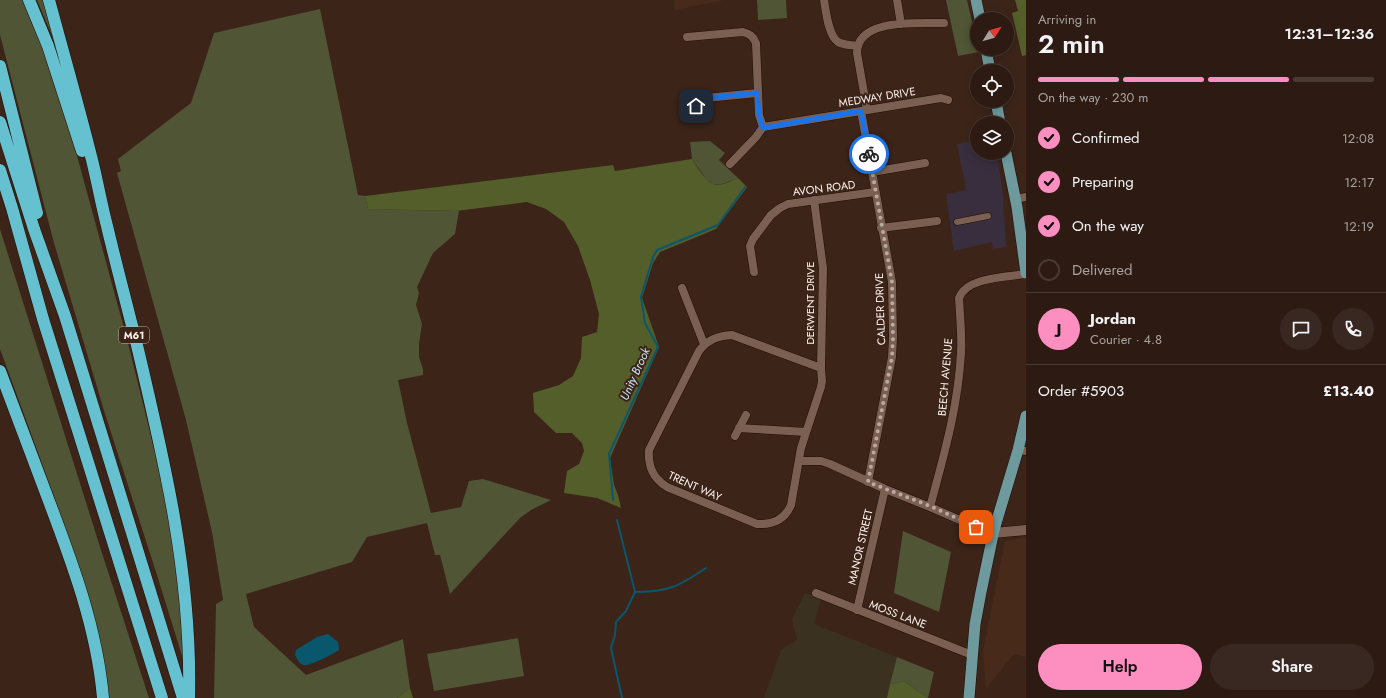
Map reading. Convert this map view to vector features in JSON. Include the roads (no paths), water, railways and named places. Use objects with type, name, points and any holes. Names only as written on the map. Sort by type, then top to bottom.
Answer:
[{"type":"highway","name":"M61","points":[[29,0],[48,46],[107,225]]},
{"type":"highway","name":"M61","points":[[49,0],[92,157],[107,225],[151,403],[169,486],[182,565],[187,613],[190,676],[189,698]]},
{"type":"highway","points":[[0,66],[65,316],[183,698]]},
{"type":"highway","points":[[0,122],[34,229],[65,316]]},
{"type":"highway","points":[[0,170],[43,319],[162,698]]},
{"type":"highway","points":[[0,197],[43,319]]},
{"type":"highway","points":[[0,371],[65,541],[88,612],[101,678],[103,698]]},
{"type":"main road","points":[[976,0],[979,12]]},
{"type":"main road","points":[[1008,160],[1021,198],[1026,273]]},
{"type":"main road","points":[[969,698],[975,624],[994,532],[1022,451],[1026,416]]},
{"type":"street","points":[[824,0],[830,32],[833,38],[838,42],[857,46],[861,38],[875,28],[901,24],[944,24]]},
{"type":"street","points":[[896,0],[901,24]]},
{"type":"street","points":[[687,36],[742,32],[748,33],[753,37],[756,43],[757,93],[759,115],[763,128],[756,137],[728,163]]},
{"type":"street","name":"CALDER DRIVE","points":[[857,46],[872,172],[892,282],[892,357],[868,482]]},
{"type":"street","points":[[696,101],[757,93]]},
{"type":"street","name":"MEDWAY DRIVE","points":[[763,128],[810,122],[941,98],[948,100]]},
{"type":"street","points":[[872,172],[925,163]]},
{"type":"street","name":"AVON ROAD","points":[[754,272],[750,246],[753,239],[772,215],[780,208],[788,204],[875,192]]},
{"type":"street","name":"DERWENT DRIVE","points":[[814,200],[822,268],[822,381],[815,406]]},
{"type":"street","points":[[957,222],[988,216]]},
{"type":"street","points":[[881,228],[937,221]]},
{"type":"street","name":"BEECH AVENUE","points":[[930,506],[950,434],[957,395],[961,352],[959,298],[961,293],[965,288],[977,281],[1026,273]]},
{"type":"street","points":[[682,288],[704,344],[712,339],[732,335],[821,368]]},
{"type":"street","name":"TRENT WAY","points":[[704,344],[699,351],[649,450],[650,467],[653,474],[659,482],[667,487],[757,524],[765,525],[779,520],[788,511],[791,504],[806,432],[815,406]]},
{"type":"street","points":[[735,436],[746,415]]},
{"type":"street","points":[[739,428],[806,432]]},
{"type":"street","points":[[799,461],[821,461],[868,482],[930,506],[976,527],[994,532],[1026,530]]},
{"type":"street","name":"MANOR STREET","points":[[857,610],[885,489]]},
{"type":"street","name":"MOSS LANE","points":[[816,593],[972,655]]},
{"type":"water","points":[[328,634],[338,642],[339,650],[310,664],[303,665],[300,663],[295,655],[296,650],[317,637]]},
{"type":"waterway","name":"Unity Brook","points":[[613,500],[609,454],[658,347],[645,323],[641,297],[653,257],[657,250],[718,225],[745,187]]},
{"type":"waterway","name":"Unity Brook","points":[[617,520],[635,592],[626,611],[616,622],[615,635],[611,648],[622,698]]},
{"type":"waterway","points":[[635,592],[657,591],[673,587],[681,584],[706,568]]}]
